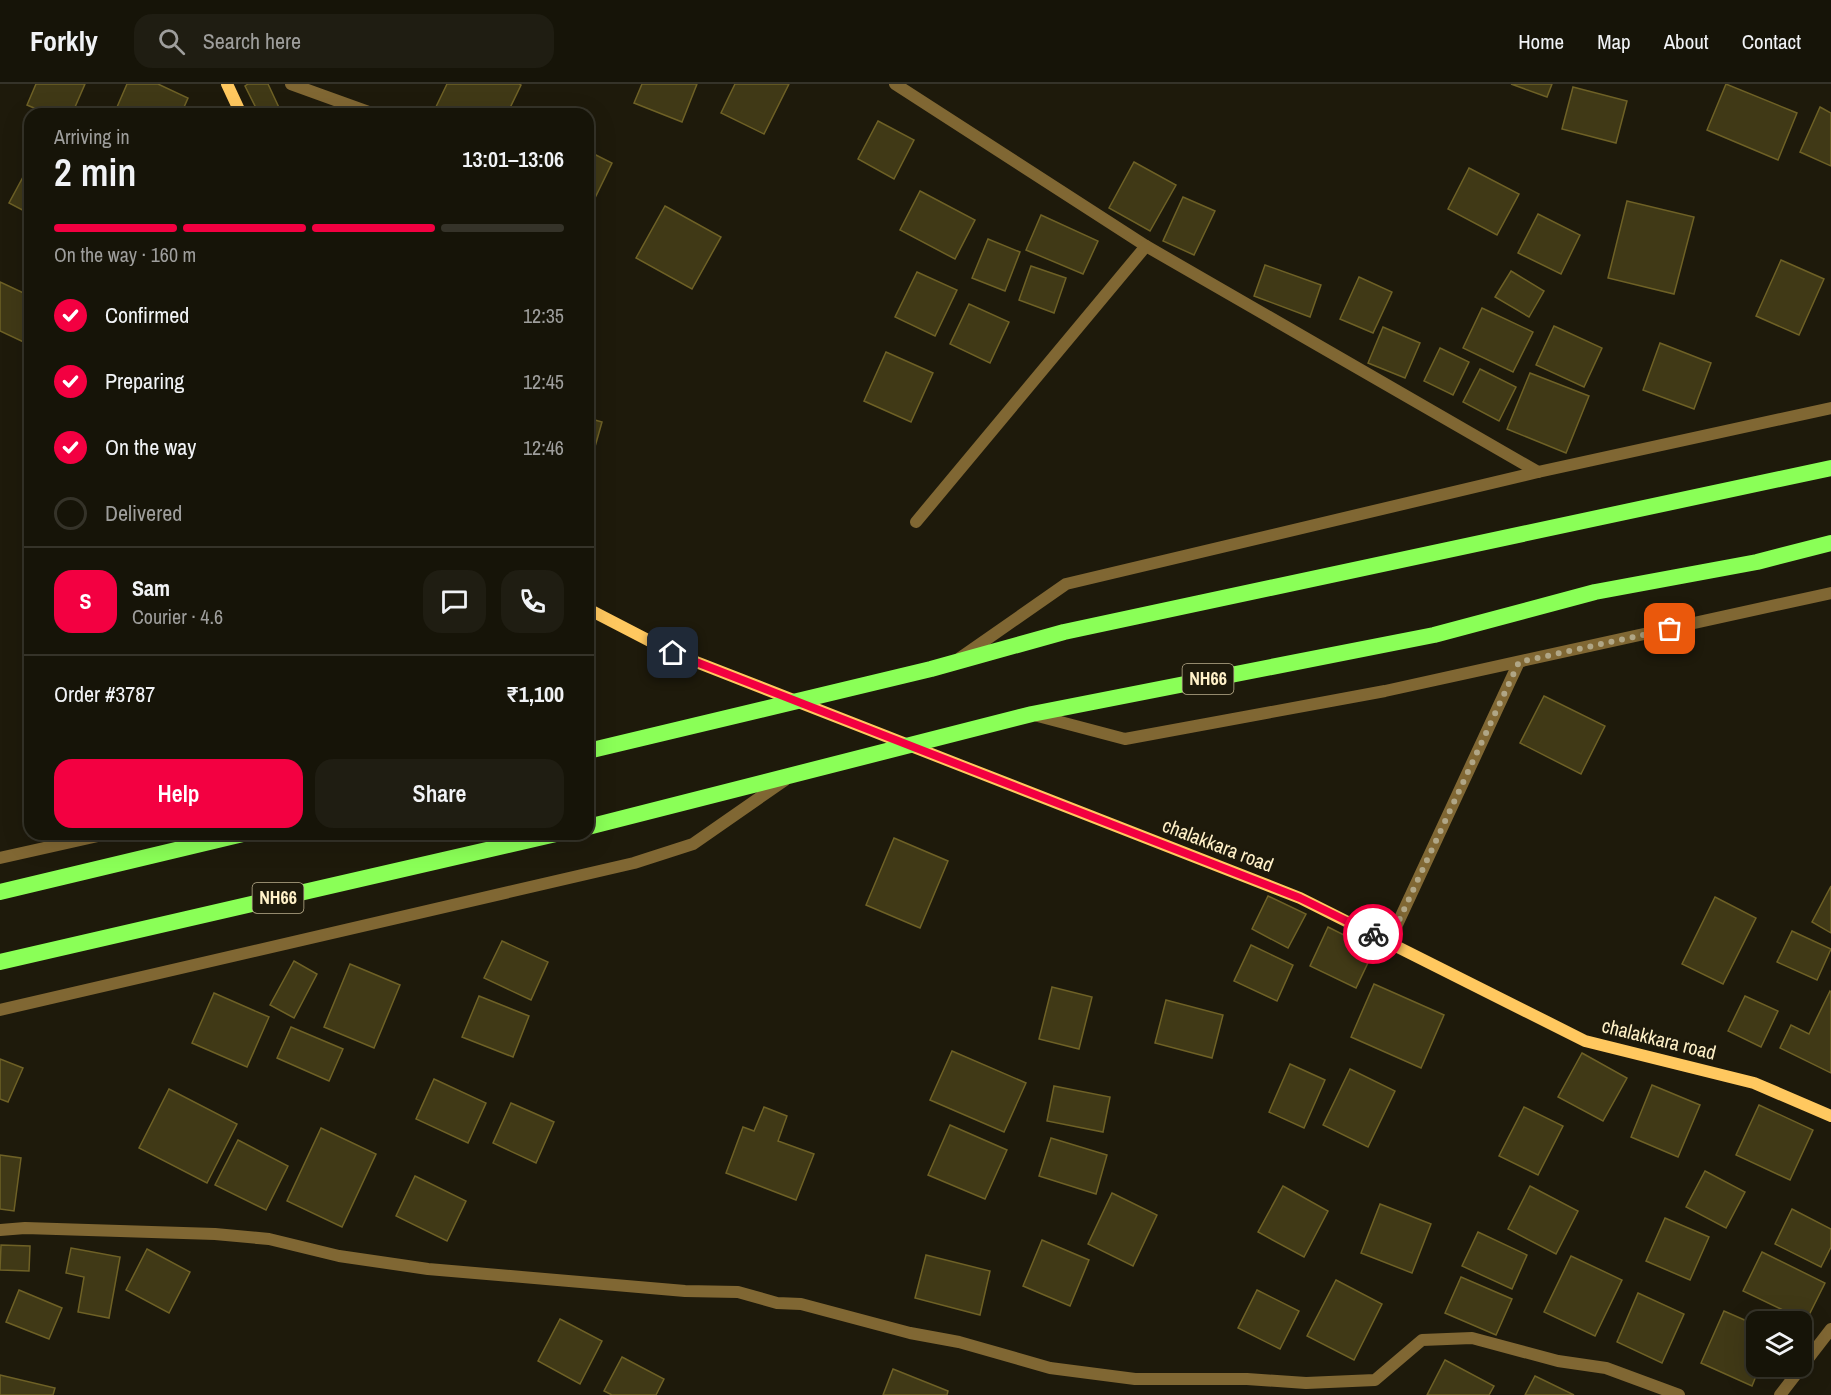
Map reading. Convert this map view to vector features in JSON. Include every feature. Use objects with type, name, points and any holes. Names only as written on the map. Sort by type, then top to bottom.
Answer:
[{"type":"highway","points":[[594,751],[951,663],[1064,632],[1831,468]]},
{"type":"highway","name":"NH66","points":[[594,826],[789,778],[1032,714],[1434,635],[1595,592],[1757,562],[1831,543]]},
{"type":"highway","points":[[0,892],[218,840]]},
{"type":"highway","name":"NH66","points":[[0,962],[530,840]]},
{"type":"main road","points":[[227,84],[238,108]]},
{"type":"main road","name":"chalakkara road","points":[[594,612],[673,653],[1300,898],[1585,1041],[1754,1083],[1831,1116]]},
{"type":"street","points":[[291,84],[357,108]]},
{"type":"street","points":[[895,84],[1146,246],[1538,472]]},
{"type":"street","points":[[916,522],[1146,246]]},
{"type":"street","points":[[951,663],[1066,584],[1538,472],[1831,408]]},
{"type":"street","points":[[1032,714],[1125,739],[1385,691],[1831,593]]},
{"type":"street","points":[[1389,942],[1519,662]]},
{"type":"street","points":[[0,1010],[634,863],[693,844],[789,778]]},
{"type":"street","points":[[0,858],[80,840]]},
{"type":"street","points":[[0,1230],[25,1228],[226,1235],[269,1239],[339,1256],[428,1269],[685,1291],[738,1292],[777,1303],[801,1304],[910,1333],[959,1342],[1050,1368],[1135,1379],[1247,1379],[1306,1383],[1375,1380],[1422,1340],[1472,1338],[1558,1361],[1606,1368],[1679,1395]]},
{"type":"street","points":[[1780,1395],[1831,1329]]},
{"type":"building","points":[[36,84],[85,84],[75,108],[34,108],[27,105]]},
{"type":"building","points":[[127,84],[158,84],[188,98],[184,108],[117,108]]},
{"type":"building","points":[[268,84],[279,108],[256,108],[245,86]]},
{"type":"building","points":[[447,84],[521,85],[510,108],[435,108]]},
{"type":"building","points":[[642,84],[697,84],[682,122],[634,103]]},
{"type":"building","points":[[735,84],[789,84],[764,134],[721,113]]},
{"type":"building","points":[[1511,84],[1552,84],[1547,97]]},
{"type":"building","points":[[1726,84],[1797,113],[1778,160],[1707,130]]},
{"type":"building","points":[[1573,87],[1627,101],[1616,143],[1562,129]]},
{"type":"building","points":[[1820,107],[1831,113],[1831,166],[1800,152]]},
{"type":"building","points":[[878,121],[914,140],[894,179],[858,159]]},
{"type":"building","points":[[594,154],[612,163],[594,200]]},
{"type":"building","points":[[1134,162],[1176,185],[1150,231],[1109,208]]},
{"type":"building","points":[[1469,168],[1519,194],[1497,235],[1448,209]]},
{"type":"building","points":[[24,175],[24,211],[9,203]]},
{"type":"building","points":[[920,191],[975,220],[955,259],[900,230]]},
{"type":"building","points":[[1183,197],[1215,211],[1194,255],[1163,241]]},
{"type":"building","points":[[1627,201],[1694,217],[1674,294],[1608,278]]},
{"type":"building","points":[[665,206],[721,237],[692,289],[636,258]]},
{"type":"building","points":[[1538,214],[1580,235],[1561,274],[1518,253]]},
{"type":"building","points":[[1041,215],[1098,241],[1083,274],[1026,250]]},
{"type":"building","points":[[988,239],[1020,252],[1005,291],[972,278]]},
{"type":"building","points":[[1781,260],[1824,279],[1799,335],[1756,316]]},
{"type":"building","points":[[1265,265],[1321,285],[1310,317],[1254,296]]},
{"type":"building","points":[[1031,266],[1066,278],[1054,313],[1019,300]]},
{"type":"building","points":[[1511,271],[1544,291],[1529,317],[1495,297]]},
{"type":"building","points":[[917,272],[957,290],[935,336],[895,317]]},
{"type":"building","points":[[1359,277],[1392,292],[1373,333],[1340,319]]},
{"type":"building","points":[[0,282],[24,293],[24,342],[0,331]]},
{"type":"building","points":[[969,304],[1009,322],[990,363],[950,344]]},
{"type":"building","points":[[1482,308],[1533,332],[1513,372],[1463,348]]},
{"type":"building","points":[[1554,326],[1602,348],[1584,387],[1536,365]]},
{"type":"building","points":[[1383,327],[1420,343],[1405,378],[1368,363]]},
{"type":"building","points":[[1660,343],[1711,363],[1694,409],[1643,390]]},
{"type":"building","points":[[1440,348],[1469,362],[1453,395],[1424,381]]},
{"type":"building","points":[[886,352],[933,373],[911,422],[864,401]]},
{"type":"building","points":[[1480,369],[1516,387],[1499,421],[1463,402]]},
{"type":"building","points":[[1530,373],[1589,396],[1566,453],[1507,429]]},
{"type":"building","points":[[594,420],[602,422],[594,450]]},
{"type":"building","points":[[1544,696],[1605,726],[1581,774],[1520,743]]},
{"type":"building","points":[[894,838],[948,861],[920,928],[866,905]]},
{"type":"building","points":[[1831,886],[1831,933],[1812,922]]},
{"type":"building","points":[[1268,896],[1306,914],[1288,948],[1252,929]]},
{"type":"building","points":[[1715,897],[1756,918],[1723,984],[1682,964]]},
{"type":"building","points":[[1328,927],[1374,950],[1356,988],[1310,966]]},
{"type":"building","points":[[1792,931],[1831,949],[1817,980],[1777,962]]},
{"type":"building","points":[[502,941],[548,962],[531,1000],[484,978]]},
{"type":"building","points":[[1251,945],[1293,965],[1277,1001],[1234,981]]},
{"type":"building","points":[[294,961],[317,974],[294,1018],[270,1005]]},
{"type":"building","points":[[350,964],[400,985],[374,1048],[324,1027]]},
{"type":"building","points":[[1374,984],[1444,1015],[1421,1068],[1351,1037]]},
{"type":"building","points":[[1052,987],[1092,997],[1079,1049],[1039,1039]]},
{"type":"building","points":[[1830,991],[1831,1073],[1780,1048],[1791,1025],[1809,1034]]},
{"type":"building","points":[[214,993],[269,1017],[247,1067],[192,1043]]},
{"type":"building","points":[[479,996],[529,1016],[513,1057],[462,1037]]},
{"type":"building","points":[[1745,996],[1778,1011],[1761,1047],[1728,1031]]},
{"type":"building","points":[[1166,1000],[1223,1015],[1212,1058],[1155,1043]]},
{"type":"building","points":[[291,1027],[343,1049],[329,1081],[277,1058]]},
{"type":"building","points":[[952,1051],[1026,1083],[1004,1132],[930,1100]]},
{"type":"building","points":[[1582,1053],[1627,1078],[1603,1121],[1558,1097]]},
{"type":"building","points":[[0,1059],[23,1068],[8,1102],[0,1099]]},
{"type":"building","points":[[1290,1064],[1325,1080],[1304,1128],[1269,1112]]},
{"type":"building","points":[[1350,1069],[1395,1091],[1368,1147],[1323,1125]]},
{"type":"building","points":[[434,1079],[486,1103],[468,1143],[416,1119]]},
{"type":"building","points":[[1652,1085],[1700,1105],[1678,1157],[1631,1137]]},
{"type":"building","points":[[1054,1086],[1110,1097],[1103,1132],[1047,1121]]},
{"type":"building","points":[[169,1089],[237,1124],[207,1183],[139,1148]]},
{"type":"building","points":[[511,1103],[554,1122],[536,1163],[493,1143]]},
{"type":"building","points":[[1759,1105],[1813,1130],[1790,1180],[1736,1155]]},
{"type":"building","points":[[764,1107],[787,1116],[778,1141],[814,1154],[796,1200],[726,1173],[743,1127],[754,1131]]},
{"type":"building","points":[[1524,1107],[1563,1126],[1538,1175],[1499,1156]]},
{"type":"building","points":[[950,1125],[1007,1150],[985,1199],[928,1175]]},
{"type":"building","points":[[321,1128],[376,1154],[342,1227],[287,1201]]},
{"type":"building","points":[[1051,1138],[1107,1155],[1096,1194],[1039,1176]]},
{"type":"building","points":[[238,1140],[288,1166],[266,1210],[215,1185]]},
{"type":"building","points":[[0,1155],[21,1158],[14,1211],[0,1209]]},
{"type":"building","points":[[1705,1171],[1745,1192],[1726,1228],[1686,1207]]},
{"type":"building","points":[[415,1176],[466,1201],[447,1241],[396,1216]]},
{"type":"building","points":[[1283,1186],[1328,1211],[1304,1257],[1258,1232]]},
{"type":"building","points":[[1530,1186],[1578,1211],[1556,1254],[1508,1229]]},
{"type":"building","points":[[1112,1193],[1157,1215],[1133,1266],[1088,1244]]},
{"type":"building","points":[[1380,1204],[1431,1224],[1412,1273],[1361,1253]]},
{"type":"building","points":[[1792,1209],[1831,1229],[1831,1247],[1821,1267],[1775,1244]]},
{"type":"building","points":[[1665,1218],[1709,1237],[1690,1280],[1646,1261]]},
{"type":"building","points":[[1478,1232],[1527,1255],[1512,1289],[1462,1266]]},
{"type":"building","points":[[1042,1240],[1089,1260],[1070,1306],[1023,1286]]},
{"type":"building","points":[[1,1245],[30,1246],[29,1271],[0,1270]]},
{"type":"building","points":[[71,1248],[120,1257],[109,1318],[78,1312],[84,1277],[66,1273]]},
{"type":"building","points":[[147,1249],[190,1272],[169,1313],[126,1290]]},
{"type":"building","points":[[1762,1252],[1825,1283],[1811,1311],[1785,1311],[1743,1291]]},
{"type":"building","points":[[926,1255],[990,1271],[980,1315],[915,1298]]},
{"type":"building","points":[[1571,1256],[1622,1280],[1595,1336],[1544,1312]]},
{"type":"building","points":[[1461,1277],[1512,1299],[1496,1335],[1445,1313]]},
{"type":"building","points":[[1336,1280],[1382,1304],[1354,1360],[1307,1336]]},
{"type":"building","points":[[19,1290],[62,1308],[49,1339],[6,1322]]},
{"type":"building","points":[[1257,1290],[1299,1311],[1280,1349],[1238,1328]]},
{"type":"building","points":[[1638,1293],[1684,1314],[1662,1363],[1617,1342]]},
{"type":"building","points":[[1724,1311],[1746,1321],[1746,1377],[1756,1377],[1752,1386],[1701,1363]]},
{"type":"building","points":[[560,1319],[602,1341],[580,1384],[538,1361]]},
{"type":"building","points":[[622,1357],[664,1379],[656,1395],[612,1395],[604,1391]]},
{"type":"building","points":[[1445,1360],[1494,1386],[1489,1395],[1427,1395]]},
{"type":"building","points":[[893,1369],[948,1391],[947,1395],[883,1395]]},
{"type":"building","points":[[0,1375],[55,1388],[53,1395],[0,1395]]},
{"type":"building","points":[[1535,1376],[1574,1395],[1525,1395]]},
{"type":"way so far","points":[[1373,934],[1389,942],[1519,662],[1670,629]]},
{"type":"route","points":[[673,653],[1300,898],[1373,934]]}]
